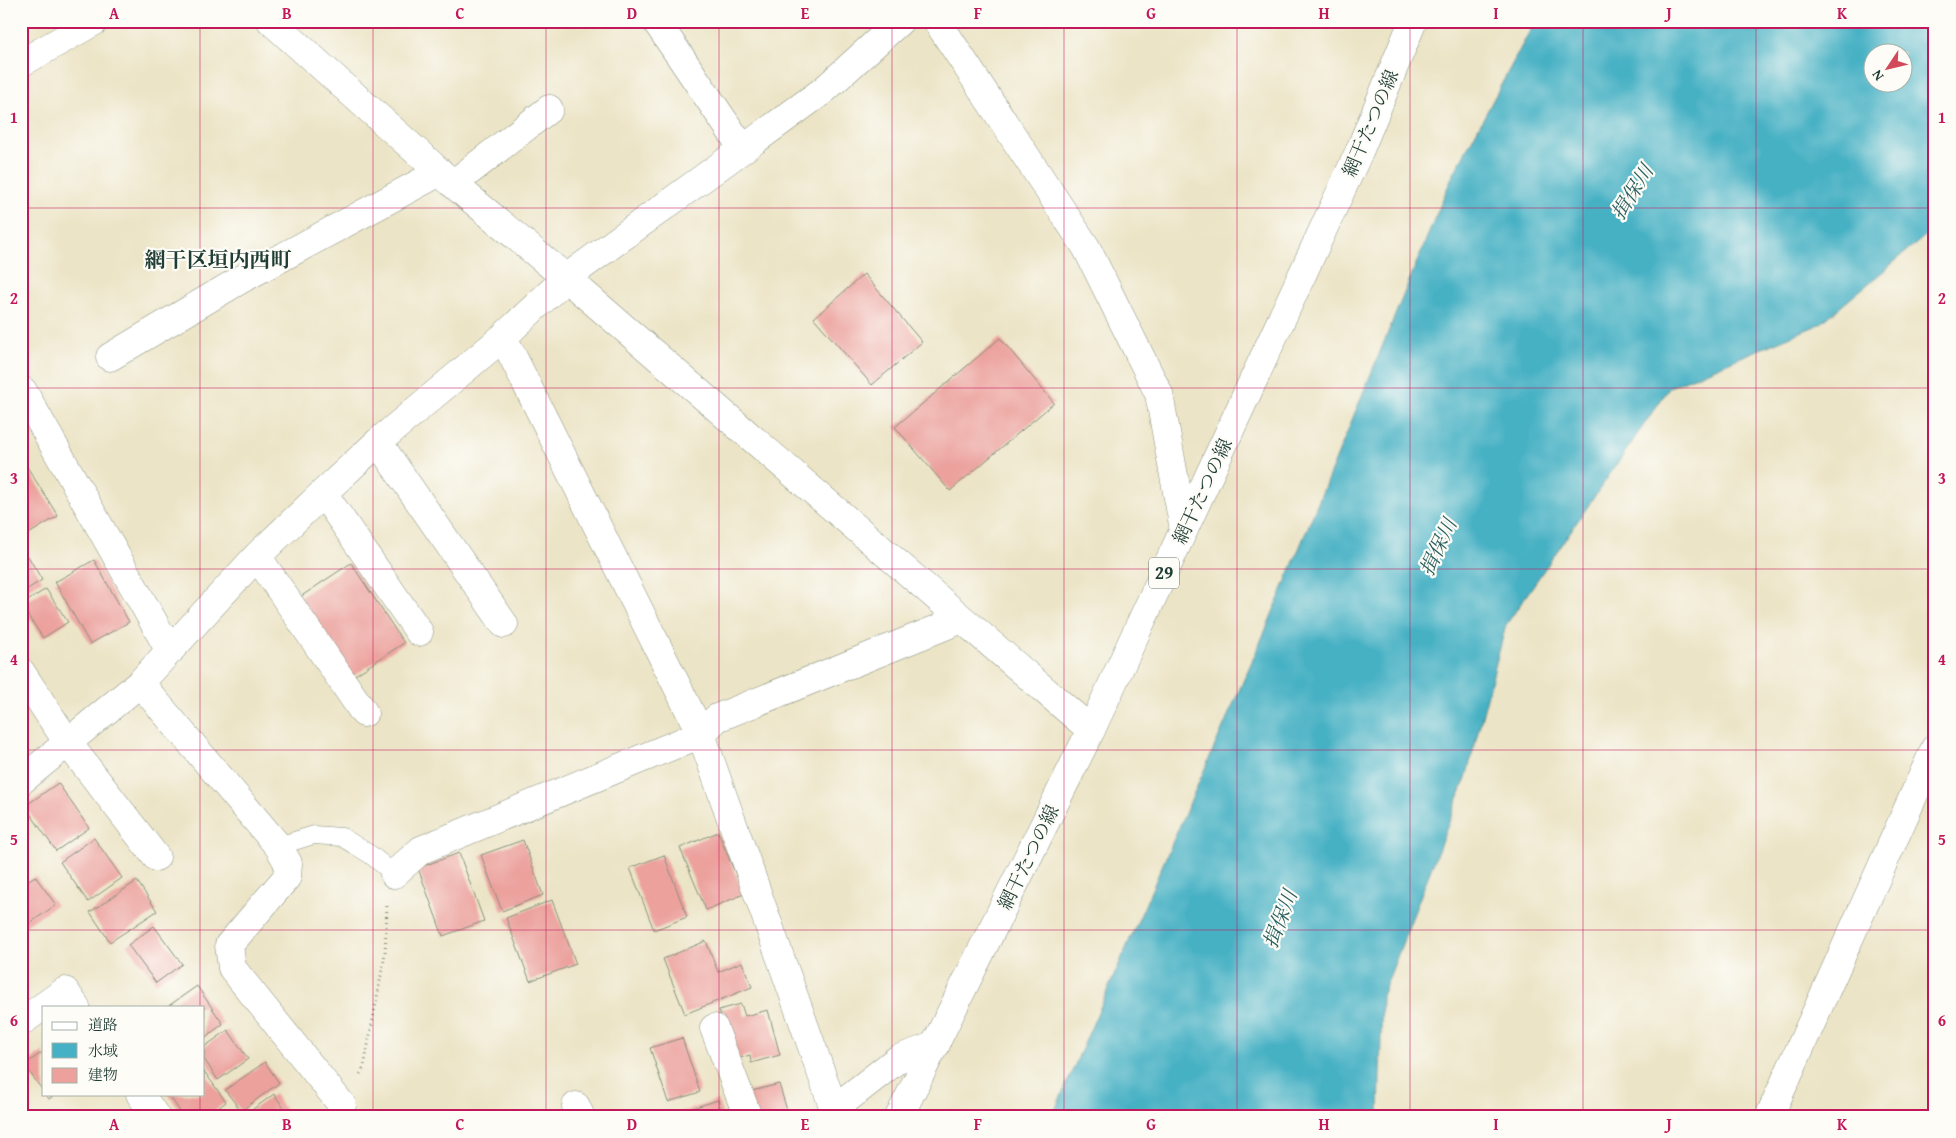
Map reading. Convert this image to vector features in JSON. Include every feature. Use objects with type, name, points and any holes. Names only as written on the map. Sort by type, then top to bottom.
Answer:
[{"type":"street","points":[[21,63],[95,21]]},
{"type":"street","points":[[270,21],[447,178],[566,278],[1091,730]]},
{"type":"street","points":[[656,21],[743,149]]},
{"type":"street","points":[[21,781],[140,683],[257,556],[323,493],[378,442],[503,337],[566,278],[824,90],[900,21]]},
{"type":"street","points":[[937,21],[1086,247],[1159,394],[1184,530]]},
{"type":"street","name":"網干たつの線","points":[[899,1117],[1091,730],[1359,152],[1413,21]]},
{"type":"street","points":[[110,357],[240,280],[447,178],[549,109]]},
{"type":"street","points":[[503,337],[701,734],[832,1113],[898,1059],[936,1045]]},
{"type":"street","points":[[23,391],[170,651]]},
{"type":"street","points":[[378,442],[504,624]]},
{"type":"street","points":[[323,493],[419,632]]},
{"type":"street","points":[[257,556],[364,713]]},
{"type":"street","points":[[394,874],[421,850],[701,734],[717,718],[962,619]]},
{"type":"street","points":[[21,672],[68,742],[156,857]]},
{"type":"street","points":[[140,683],[278,846],[288,863],[287,877],[229,945],[232,968],[342,1105]]},
{"type":"street","points":[[1769,1117],[1935,748]]},
{"type":"street","points":[[44,1006],[65,991],[75,1006]]},
{"type":"street","points":[[21,1022],[42,1007]]},
{"type":"street","points":[[714,1028],[748,1117]]},
{"type":"street","points":[[141,1096],[156,1117]]},
{"type":"lane","points":[[278,846],[314,835],[342,837],[371,855],[394,874]]},
{"type":"path","points":[[342,1105],[364,1068],[385,954],[387,907],[394,874]]},
{"type":"water","name":"揖保川","points":[[1535,21],[1935,21],[1935,228],[1820,324],[1670,387],[1506,625],[1466,778],[1382,996],[1379,1117],[1052,1117],[1266,629],[1451,179]]},
{"type":"building","points":[[864,274],[922,342],[872,385],[814,318]]},
{"type":"building","points":[[1000,338],[1054,403],[950,491],[895,427]]},
{"type":"building","points":[[24,462],[58,516],[27,535],[21,526],[21,464]]},
{"type":"building","points":[[28,556],[42,580],[21,593],[21,560]]},
{"type":"building","points":[[94,560],[129,622],[90,644],[55,582]]},
{"type":"building","points":[[351,563],[404,643],[352,677],[300,597]]},
{"type":"building","points":[[46,589],[68,622],[43,638],[21,605]]},
{"type":"building","points":[[58,783],[89,828],[56,851],[25,806]]},
{"type":"building","points":[[718,832],[744,894],[706,910],[680,848]]},
{"type":"building","points":[[94,838],[122,878],[88,902],[60,862]]},
{"type":"building","points":[[523,840],[543,895],[502,911],[481,855]]},
{"type":"building","points":[[459,853],[484,921],[443,936],[418,868]]},
{"type":"building","points":[[664,855],[687,917],[654,930],[630,868]]},
{"type":"building","points":[[35,876],[56,905],[21,929],[21,885]]},
{"type":"building","points":[[137,881],[157,911],[110,942],[90,912]]},
{"type":"building","points":[[552,900],[576,964],[530,981],[506,918]]},
{"type":"building","points":[[154,926],[182,964],[156,983],[128,945]]},
{"type":"building","points":[[706,941],[718,972],[742,962],[752,987],[685,1014],[663,959]]},
{"type":"building","points":[[197,986],[223,1024],[205,1037],[205,1006],[168,1006]]},
{"type":"building","points":[[741,1004],[745,1016],[768,1010],[780,1055],[751,1063],[750,1055],[733,1060],[719,1010]]},
{"type":"building","points":[[228,1030],[248,1059],[218,1080],[205,1060],[205,1046]]},
{"type":"building","points":[[682,1038],[700,1092],[668,1102],[650,1048]]},
{"type":"building","points":[[42,1052],[42,1089],[24,1065]]},
{"type":"building","points":[[265,1062],[279,1083],[241,1111],[225,1090]]},
{"type":"building","points":[[205,1072],[226,1102],[206,1117],[184,1117],[169,1096],[205,1096]]},
{"type":"building","points":[[779,1084],[789,1117],[751,1117],[744,1093]]},
{"type":"building","points":[[274,1094],[290,1117],[252,1117],[249,1112]]},
{"type":"building","points":[[718,1100],[723,1117],[675,1117],[674,1114]]},
{"type":"district","name":"網干区垣内西町","points":[[218,260]]}]
